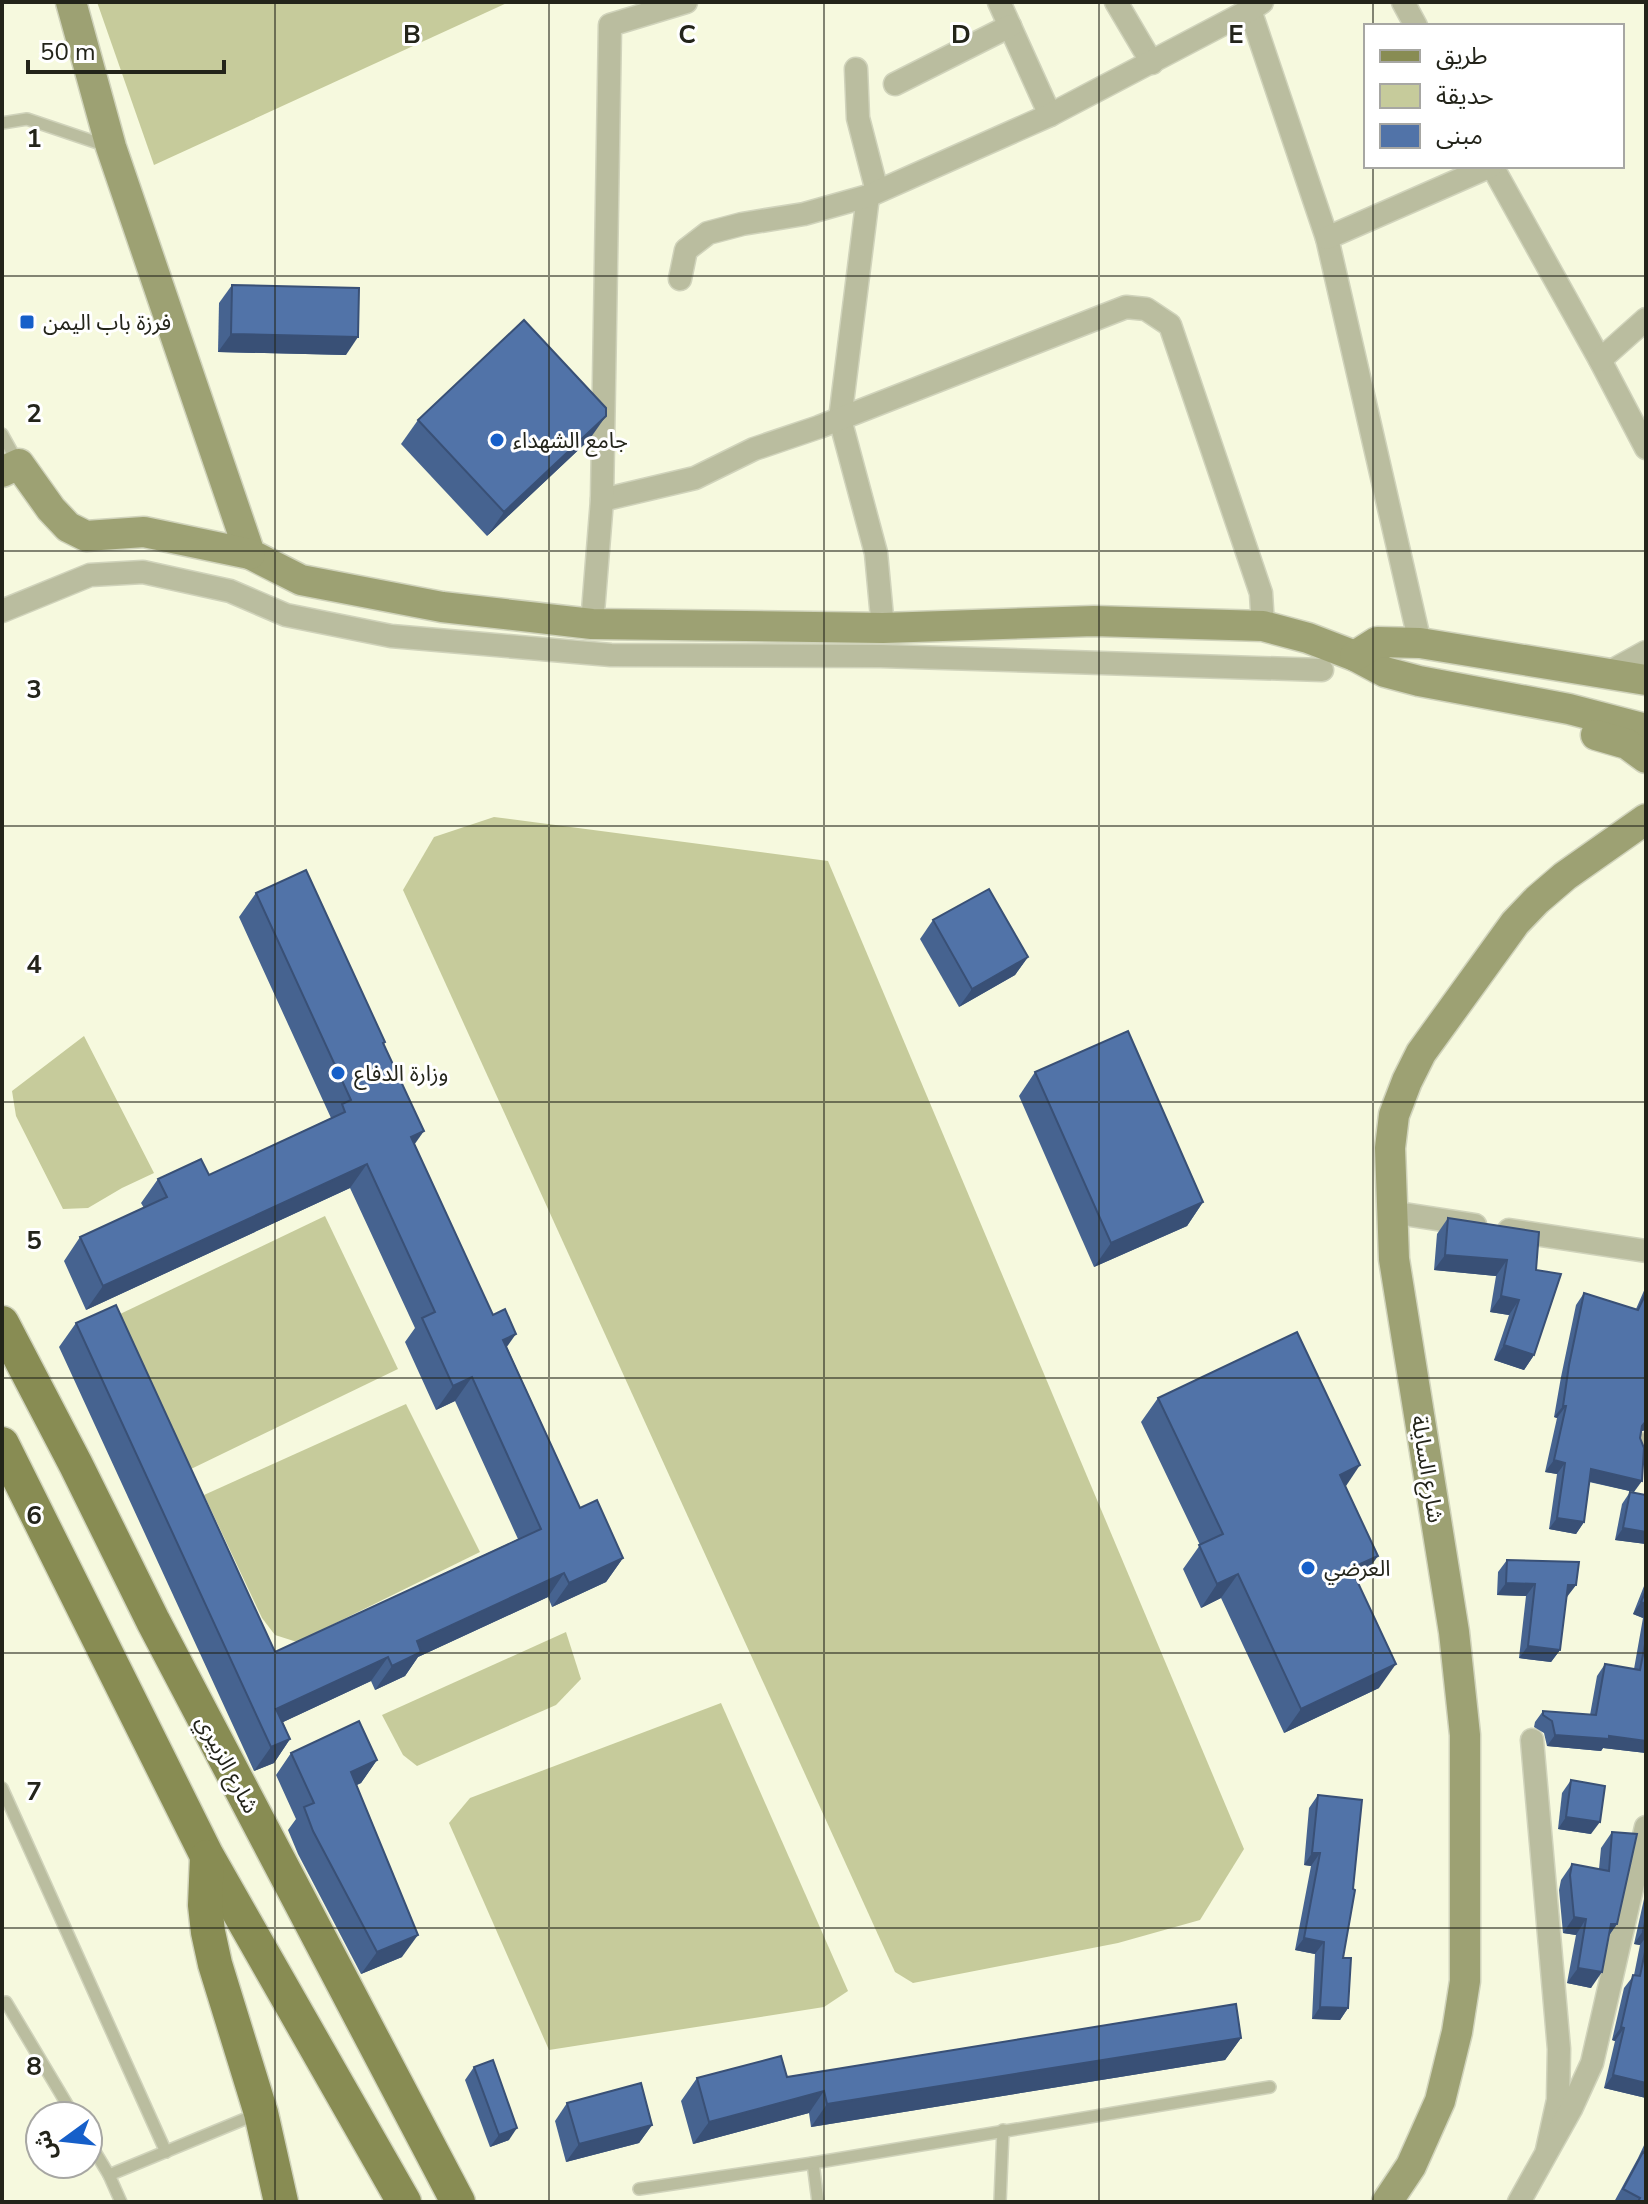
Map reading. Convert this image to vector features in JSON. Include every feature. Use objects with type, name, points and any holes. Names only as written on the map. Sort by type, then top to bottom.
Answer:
[{"type":"main road","name":"شارع الزبيري","points":[[2,1323],[153,1621],[458,2202]]},
{"type":"main road","points":[[2,1444],[207,1856],[404,2202]]},
{"type":"main road","points":[[91,1621],[94,1606],[111,1591],[123,1594],[153,1621]]},
{"type":"main road","points":[[207,1856],[205,1905],[208,1932],[261,2113],[281,2202]]},
{"type":"street","points":[[71,2],[111,147],[250,554]]},
{"type":"street","points":[[592,624],[602,500],[610,25],[686,2]]},
{"type":"street","points":[[999,2],[1050,115]]},
{"type":"street","points":[[1116,2],[1152,63]]},
{"type":"street","points":[[1403,2],[1415,24]]},
{"type":"street","points":[[680,279],[686,250],[708,233],[804,214],[873,194],[1050,115],[1256,6],[1327,238],[1420,643]]},
{"type":"street","points":[[895,84],[1010,26]]},
{"type":"street","points":[[856,69],[858,118],[873,194],[840,419],[876,553],[883,628]]},
{"type":"street","points":[[1327,238],[1486,168]]},
{"type":"street","points":[[1492,168],[1646,448]]},
{"type":"street","points":[[602,500],[695,478],[754,449],[840,419],[1126,307],[1146,309],[1170,325],[1261,593],[1263,626]]},
{"type":"street","points":[[1600,360],[1646,319]]},
{"type":"street","points":[[10,468],[68,527],[86,536],[144,532],[250,554],[301,580],[442,607],[592,624],[883,628],[1094,621],[1263,626],[1386,665],[1419,681],[1569,709],[1646,729]]},
{"type":"street","points":[[2,611],[90,575],[143,572],[230,591],[286,615],[391,636],[611,655],[881,656],[1322,670]]},
{"type":"street","points":[[1355,656],[1377,642],[1420,643],[1646,680]]},
{"type":"street","points":[[1606,674],[1646,652]]},
{"type":"street","points":[[1355,656],[1383,687],[1400,697],[1613,738],[1646,758]]},
{"type":"street","points":[[1386,665],[1420,661],[1573,689],[1646,708]]},
{"type":"street","name":"شارع السايلة","points":[[1387,2202],[1411,2166],[1440,2101],[1457,2032],[1465,1981],[1465,1735],[1460,1676],[1394,1259],[1390,1148],[1394,1115],[1421,1053],[1498,946],[1537,900],[1565,876],[1646,819]]},
{"type":"street","points":[[1391,1212],[1646,1251]]},
{"type":"street","points":[[1532,1740],[1559,2049],[1558,2100],[1547,2150]]},
{"type":"street","points":[[1519,2202],[1571,2109],[1592,2063],[1646,1827]]},
{"type":"lane","points":[[2,123],[27,119],[111,147]]},
{"type":"lane","points":[[2,434],[10,468]]},
{"type":"lane","points":[[2,1788],[166,2152]]},
{"type":"lane","points":[[2,2004],[6,2002],[64,2100]]},
{"type":"lane","points":[[639,2189],[1270,2087]]},
{"type":"lane","points":[[109,2175],[261,2113]]},
{"type":"lane","points":[[1000,2202],[1003,2130]]},
{"type":"lane","points":[[813,2163],[818,2202]]},
{"type":"lane","points":[[104,2167],[121,2202]]},
{"type":"green space","points":[[97,2],[509,2],[154,165]]},
{"type":"green space","points":[[494,817],[828,861],[1244,1849],[1200,1920],[1118,1943],[913,1983],[895,1972],[403,890],[434,837]]},
{"type":"green space","points":[[84,1036],[154,1173],[88,1208],[63,1209],[16,1116],[12,1091]]},
{"type":"green space","points":[[325,1216],[398,1369],[191,1469],[118,1315]]},
{"type":"green space","points":[[406,1404],[480,1552],[297,1642],[275,1635],[262,1618],[204,1495]]},
{"type":"green space","points":[[566,1632],[581,1679],[556,1705],[417,1766],[403,1755],[382,1715]]},
{"type":"green space","points":[[721,1703],[848,1991],[824,2007],[549,2050],[449,1823],[470,1798]]},
{"type":"building","points":[[232,285],[359,288],[358,337],[231,334]]},
{"type":"building","name":"جامع الشهداء","points":[[524,320],[606,408],[606,416],[504,512],[418,420]]},
{"type":"building","points":[[306,870],[424,1131],[411,1137],[493,1315],[505,1309],[516,1334],[503,1340],[580,1508],[597,1500],[623,1558],[569,1583],[564,1573],[417,1641],[421,1652],[392,1666],[388,1657],[276,1709],[290,1739],[271,1747],[76,1323],[116,1305],[275,1652],[541,1529],[472,1377],[453,1386],[422,1318],[435,1312],[367,1164],[103,1286],[80,1237],[167,1197],[158,1179],[201,1159],[209,1175],[345,1112],[342,1104],[351,1100],[256,893]]},
{"type":"building","points":[[989,889],[1028,957],[972,989],[933,920]]},
{"type":"building","points":[[1128,1031],[1203,1202],[1111,1243],[1035,1072]]},
{"type":"building","points":[[1448,1218],[1539,1232],[1536,1270],[1561,1274],[1534,1355],[1504,1345],[1519,1300],[1501,1296],[1507,1260],[1445,1255]]},
{"type":"building","points":[[1584,1293],[1638,1310],[1646,1293],[1646,1421],[1640,1438],[1644,1448],[1642,1481],[1591,1469],[1584,1522],[1557,1518],[1565,1463],[1554,1460]]},
{"type":"building","points":[[1297,1332],[1360,1465],[1340,1475],[1378,1556],[1351,1568],[1396,1664],[1301,1709],[1238,1574],[1217,1584],[1199,1545],[1223,1534],[1158,1398]]},
{"type":"building","points":[[1630,1492],[1646,1495],[1646,1532],[1623,1528]]},
{"type":"building","points":[[1507,1560],[1579,1562],[1576,1585],[1568,1585],[1560,1650],[1528,1646],[1535,1584],[1506,1583]]},
{"type":"building","points":[[1646,1639],[1646,1741],[1609,1736],[1609,1739],[1555,1735],[1552,1721],[1543,1715],[1543,1711],[1596,1715],[1605,1664],[1640,1670]]},
{"type":"building","points":[[359,1721],[377,1760],[351,1772],[418,1935],[377,1952],[313,1831],[304,1807],[314,1803],[291,1753]]},
{"type":"building","points":[[1571,1780],[1605,1786],[1600,1822],[1566,1817]]},
{"type":"building","points":[[1318,1795],[1362,1800],[1355,1890],[1343,1958],[1351,1958],[1348,2008],[1320,2007],[1324,1942],[1304,1938],[1320,1853],[1312,1853]]},
{"type":"building","points":[[1612,1832],[1637,1834],[1617,1924],[1611,1924],[1602,1972],[1578,1968],[1586,1919],[1574,1917],[1570,1875],[1572,1864],[1609,1871]]},
{"type":"building","points":[[1646,1947],[1646,2083],[1613,2075],[1633,1975],[1640,1976]]},
{"type":"building","points":[[1236,2004],[1241,2038],[827,2104],[824,2091],[709,2122],[697,2078],[781,2056],[787,2077]]},
{"type":"building","points":[[493,2060],[517,2128],[499,2135],[474,2067]]},
{"type":"building","points":[[641,2083],[652,2125],[579,2144],[567,2103]]},
{"type":"building","points":[[1646,2148],[1646,2202],[1638,2202],[1640,2198],[1623,2189]]},
{"type":"place","name":"فرزة باب اليمن","points":[[27,322]]},
{"type":"place","name":"جامع الشهداء","points":[[497,440]]},
{"type":"place","name":"وزارة الدفاع","points":[[338,1073]]},
{"type":"place","name":"العرضي","points":[[1308,1568]]}]
